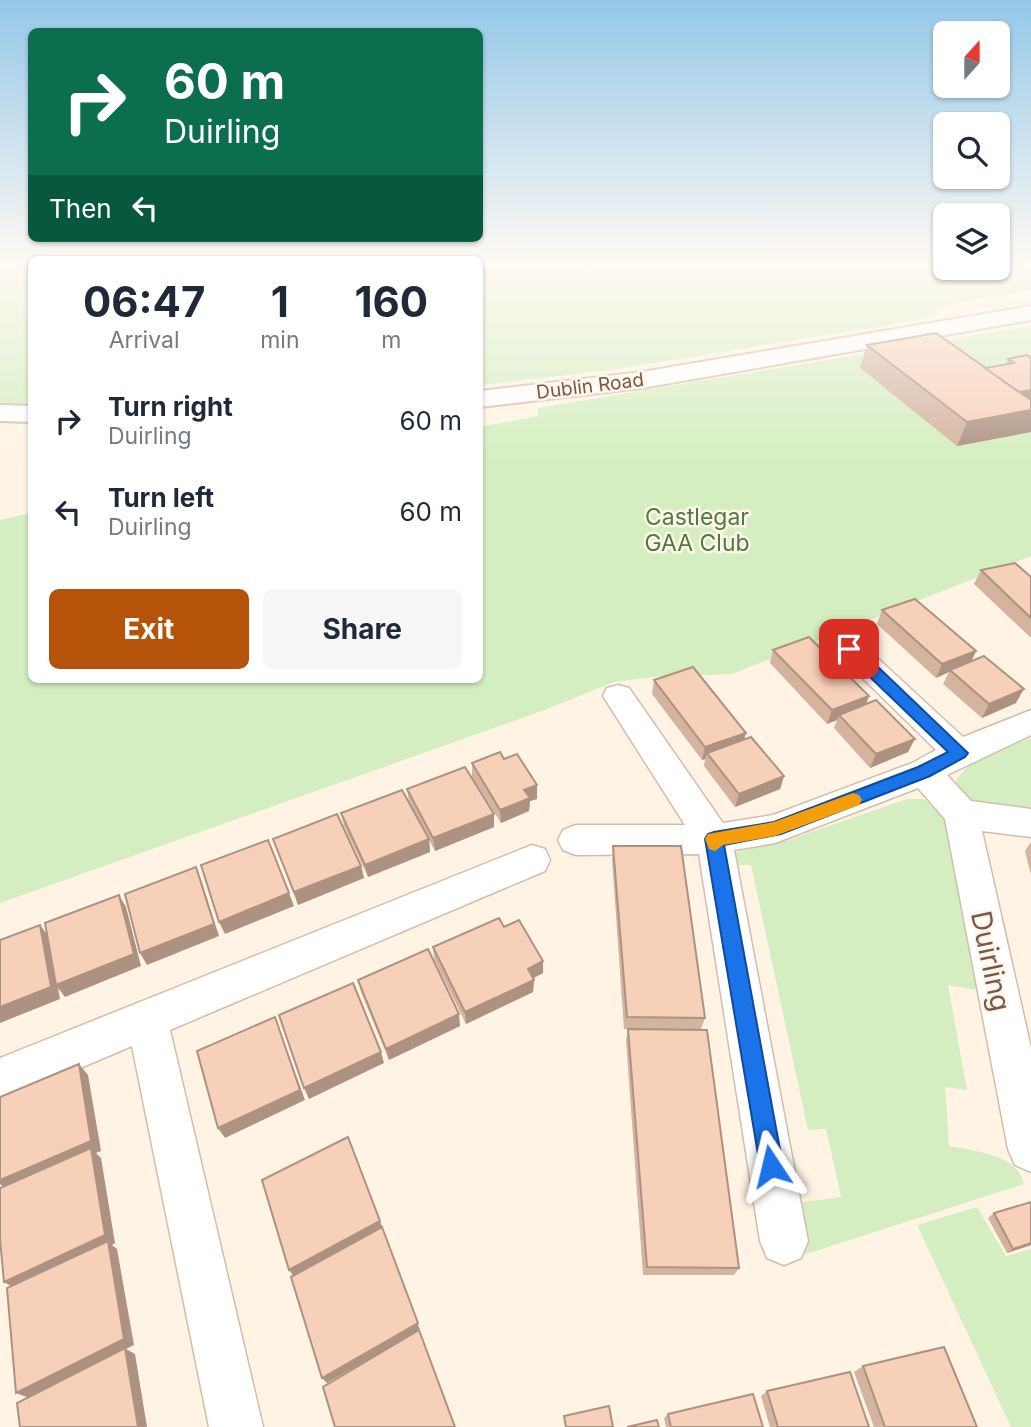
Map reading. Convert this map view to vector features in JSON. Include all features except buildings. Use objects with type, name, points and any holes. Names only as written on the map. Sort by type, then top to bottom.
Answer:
[{"type":"main road","name":"Dublin Road","points":[[483,399],[642,380],[929,331]]},
{"type":"main road","points":[[0,413],[28,414]]},
{"type":"street","points":[[849,649],[959,753]]},
{"type":"street","points":[[618,696],[714,839],[784,1241]]},
{"type":"street","points":[[576,840],[714,839],[775,829],[924,772],[959,753],[1031,722]]},
{"type":"street","name":"Duirling","points":[[924,772],[961,814],[1031,1149]]},
{"type":"street","points":[[961,814],[1031,823]]},
{"type":"street","points":[[0,1080],[532,860]]},
{"type":"street","points":[[147,1020],[236,1427]]},
{"type":"green space","points":[[0,331],[28,331],[28,406],[0,403]]},
{"type":"green space","points":[[483,331],[855,331],[611,370],[483,385]]},
{"type":"green space","name":"Castlegar GAA Club","points":[[1003,331],[1031,331],[1031,556],[732,674],[653,677],[614,682],[542,711],[0,903],[0,520],[28,514],[28,683],[483,683],[483,426],[538,416],[538,408]]},
{"type":"green space","points":[[1031,738],[1031,813],[971,803],[955,784],[960,775],[977,760]]},
{"type":"green space","points":[[907,799],[930,802],[951,824],[978,990],[948,985],[967,1090],[945,1087],[949,1146],[982,1152],[1004,1160],[1020,1174],[1024,1184],[800,1256],[789,1204],[841,1197],[826,1129],[808,1130],[751,865],[725,865],[727,854],[785,841]]},
{"type":"green space","points":[[977,1207],[1006,1256],[1031,1249],[1031,1427],[1011,1427],[917,1225]]},
{"type":"slow traffic","points":[[715,843],[714,839],[775,829],[853,800]]},
{"type":"route","points":[[771,1166],[714,839],[775,829],[924,772],[959,753],[849,649]]}]
